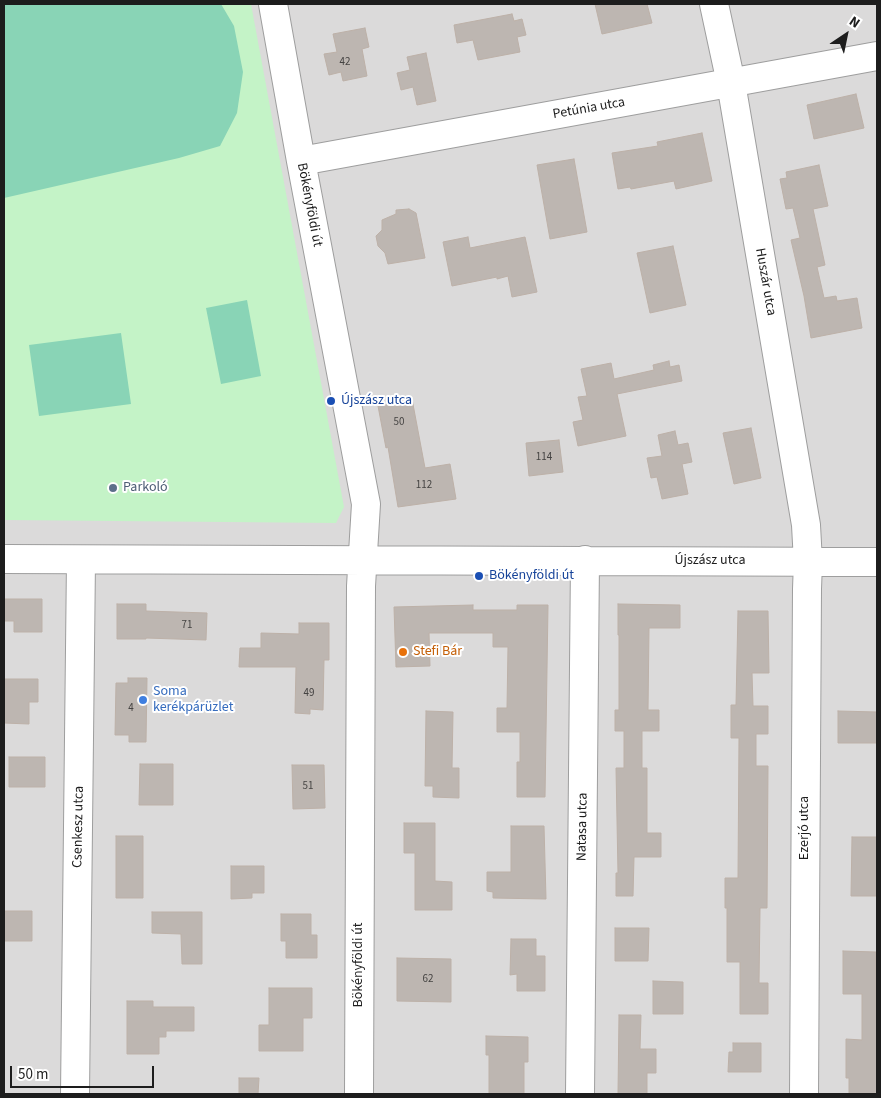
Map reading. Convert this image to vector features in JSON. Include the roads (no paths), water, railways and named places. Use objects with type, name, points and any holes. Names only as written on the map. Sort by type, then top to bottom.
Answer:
[{"type":"street","name":"Bökényföldi út","points":[[273,4],[366,504],[361,596],[359,1094]]},
{"type":"street","name":"Huszár utca","points":[[714,4],[731,83],[806,525],[808,562]]},
{"type":"street","name":"Petúnia utca","points":[[301,161],[877,56]]},
{"type":"street","name":"Újszász utca","points":[[4,559],[877,562]]},
{"type":"street","name":"Csenkesz utca","points":[[75,1094],[81,560]]},
{"type":"street","name":"Natasa utca","points":[[580,1094],[585,560]]},
{"type":"street","name":"Ezerjó utca","points":[[804,1094],[806,599],[808,562]]},
{"type":"place","name":"Újszász utca","points":[[331,401]]},
{"type":"place","name":"Parkoló","points":[[113,488]]},
{"type":"place","name":"Bökényföldi út","points":[[479,576]]},
{"type":"place","name":"Stefi Bár","points":[[403,652]]},
{"type":"place","name":"Soma kerékpárüzlet","points":[[143,700]]}]
